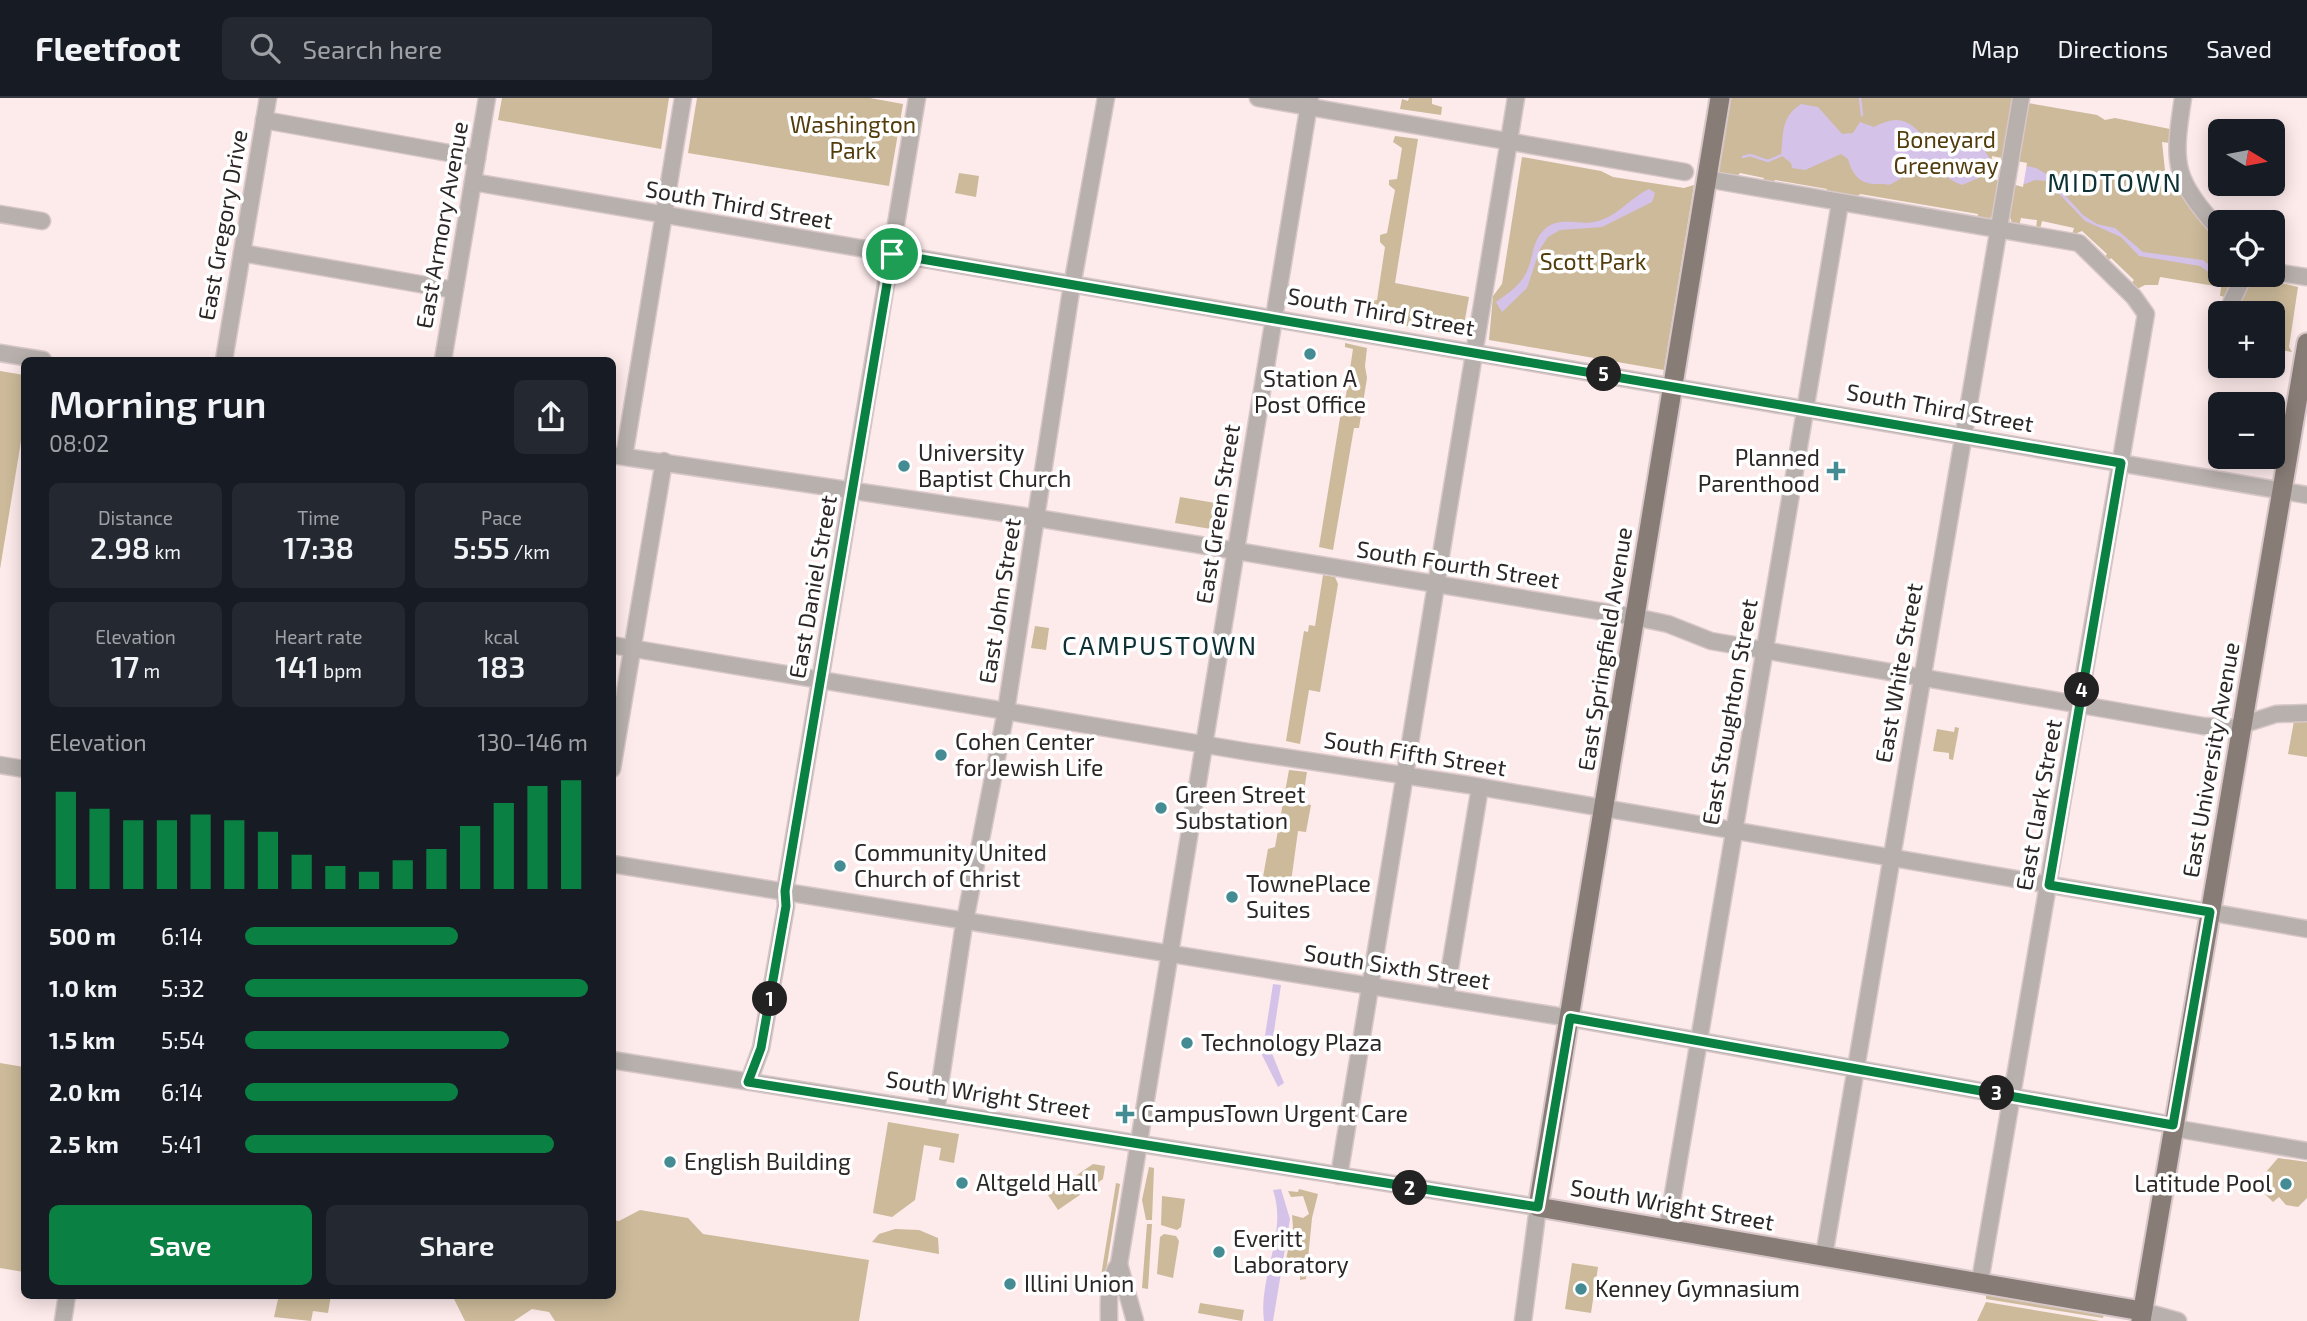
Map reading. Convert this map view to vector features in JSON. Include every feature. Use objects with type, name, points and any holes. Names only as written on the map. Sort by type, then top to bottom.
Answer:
[{"type":"main road","name":"East Springfield Avenue","points":[[1538,1207],[1720,98]]},
{"type":"main road","name":"East University Avenue","points":[[2142,1316],[2307,343]]},
{"type":"main road","name":"South Wright Street","points":[[1538,1207],[1980,1281],[2142,1316]]},
{"type":"street","name":"East Gregory Drive","points":[[225,357],[268,98]]},
{"type":"street","name":"East Armory Avenue","points":[[443,357],[487,98]]},
{"type":"street","points":[[617,452],[664,215],[683,98]]},
{"type":"street","name":"East Daniel Street","points":[[748,1082],[763,1041],[786,906],[785,891],[917,98]]},
{"type":"street","name":"East John Street","points":[[936,1111],[965,920],[1006,711],[1073,283],[1106,98]]},
{"type":"street","points":[[1258,98],[1309,102],[1685,172]]},
{"type":"street","points":[[1339,1176],[1516,98]]},
{"type":"street","name":"East White Street","points":[[1824,1256],[2021,98]]},
{"type":"street","points":[[2183,98],[2176,139],[2179,173],[2189,193],[2208,216]]},
{"type":"street","name":"East Green Street","points":[[1109,1321],[1113,1272],[1119,1264],[1309,102]]},
{"type":"street","points":[[264,120],[477,158]]},
{"type":"street","points":[[1707,179],[1999,228]]},
{"type":"street","name":"South Third Street","points":[[473,183],[1475,351],[2307,495]]},
{"type":"street","name":"East Stoughton Street","points":[[1667,1230],[1840,202]]},
{"type":"street","points":[[0,214],[42,221]]},
{"type":"street","name":"East Clark Street","points":[[1980,1281],[2146,314],[2134,297],[2079,243],[1999,228]]},
{"type":"street","points":[[242,253],[454,290]]},
{"type":"street","points":[[2285,274],[2307,277]]},
{"type":"street","points":[[0,353],[25,357]]},
{"type":"street","name":"South Fourth Street","points":[[617,452],[1635,617],[1668,624],[1712,641],[2203,726],[2242,726],[2276,714],[2307,713]]},
{"type":"street","points":[[616,746],[664,461]]},
{"type":"street","name":"South Fifth Street","points":[[616,647],[1405,774],[2307,929]]},
{"type":"street","points":[[0,765],[21,768]]},
{"type":"street","points":[[1445,998],[1480,787]]},
{"type":"street","name":"South Sixth Street","points":[[616,865],[1570,1018],[2307,1151]]},
{"type":"street","name":"South Wright Street","points":[[616,1061],[1538,1207]]},
{"type":"street","points":[[1522,1321],[1538,1207]]},
{"type":"street","points":[[1119,1264],[1135,1321]]},
{"type":"street","points":[[63,1321],[66,1299]]},
{"type":"street","points":[[2142,1316],[2178,1321]]},
{"type":"green space","points":[[502,98],[669,98],[661,149],[498,120]]},
{"type":"green space","name":"Washington Park","points":[[697,98],[870,98],[903,104],[889,186],[688,153]]},
{"type":"green space","points":[[1409,98],[1432,98],[1432,104],[1442,107],[1441,115],[1400,109],[1402,99],[1408,101]]},
{"type":"green space","name":"Boneyard Greenway","points":[[1729,98],[2013,98],[1992,216],[1987,222],[1977,220],[1978,214],[1860,194],[1855,199],[1826,194],[1827,189],[1775,180],[1770,186],[1761,183],[1764,178],[1740,173],[1734,180],[1719,173],[1718,164]]},
{"type":"green space","name":"Boneyard Greenway","points":[[2028,103],[2097,115],[2105,120],[2115,118],[2170,129],[2170,143],[2162,142],[2166,180],[2175,178],[2184,198],[2208,226],[2208,285],[2160,277],[2158,285],[2145,285],[2137,289],[2130,285],[2134,280],[2111,258],[2106,263],[2103,259],[2107,254],[2082,231],[2072,235],[2074,228],[2042,221],[2040,229],[2036,228],[2037,220],[2021,218],[2019,226],[2012,223],[2009,214]]},
{"type":"green space","points":[[1395,136],[1418,139],[1395,283],[1469,297],[1462,336],[1364,318],[1367,302],[1377,300],[1385,247],[1380,242],[1380,235],[1387,233],[1395,190],[1389,185],[1389,180],[1397,179],[1402,148],[1393,142]]},
{"type":"green space","name":"Scott Park","points":[[1522,157],[1601,171],[1613,177],[1684,188],[1694,185],[1664,370],[1489,340],[1493,296],[1502,284]]},
{"type":"green space","points":[[959,173],[979,176],[976,197],[955,193]]},
{"type":"green space","name":"Boneyard Greenway","points":[[2285,284],[2298,287],[2289,347],[2292,352],[2285,351],[2285,301],[2238,301],[2220,296],[2221,287],[2285,287]]},
{"type":"green space","points":[[1345,343],[1367,348],[1367,378],[1359,428],[1354,428],[1333,550],[1319,547],[1341,412],[1333,411],[1334,401],[1345,402],[1353,349],[1345,347]]},
{"type":"green space","points":[[0,371],[21,374],[21,441],[0,569]]},
{"type":"green space","points":[[1180,497],[1227,505],[1223,531],[1175,523]]},
{"type":"green space","points":[[1323,575],[1335,577],[1338,584],[1320,692],[1309,690],[1300,744],[1286,741],[1304,631],[1308,632],[1309,625],[1315,626]]},
{"type":"green space","points":[[1035,626],[1049,628],[1046,650],[1031,648]]},
{"type":"green space","points":[[2294,721],[2307,721],[2307,757],[2288,754]]},
{"type":"green space","points":[[1955,727],[1959,728],[1953,760],[1949,759],[1949,753],[1933,751],[1937,729],[1954,732]]},
{"type":"green space","points":[[1289,770],[1307,772],[1302,803],[1311,805],[1306,832],[1298,831],[1291,882],[1263,877],[1268,849],[1275,847]]},
{"type":"green space","points":[[0,1063],[21,1066],[21,1272],[0,1268]]},
{"type":"green space","points":[[888,1122],[959,1134],[954,1163],[939,1160],[941,1148],[924,1145],[915,1200],[892,1217],[873,1213]]},
{"type":"green space","name":"Latitude Pool","points":[[2278,1158],[2307,1162],[2307,1198],[2298,1207],[2286,1205],[2279,1197],[2273,1202],[2262,1191],[2266,1186],[2266,1172]]},
{"type":"green space","points":[[1093,1164],[1105,1166],[1103,1179],[1058,1210],[1048,1195]]},
{"type":"green space","points":[[1149,1167],[1154,1168],[1152,1220],[1146,1220],[1142,1200]]},
{"type":"green space","points":[[1116,1183],[1120,1184],[1104,1283],[1100,1282]]},
{"type":"green space","points":[[1299,1189],[1318,1194],[1312,1218],[1306,1279],[1300,1280],[1300,1270],[1294,1264],[1285,1264],[1293,1227],[1292,1215],[1303,1218],[1309,1214],[1303,1196],[1291,1197],[1288,1191],[1298,1192]]},
{"type":"green space","points":[[1162,1196],[1185,1199],[1181,1227],[1177,1230],[1161,1225]]},
{"type":"green space","points":[[640,1210],[688,1218],[703,1234],[869,1260],[859,1321],[555,1321],[549,1312],[532,1309],[514,1321],[465,1321],[454,1299],[616,1299],[616,1220]]},
{"type":"green space","points":[[1147,1224],[1152,1224],[1148,1289],[1142,1288]]},
{"type":"green space","points":[[895,1229],[919,1230],[938,1238],[939,1254],[872,1242],[879,1234]]},
{"type":"green space","points":[[1164,1234],[1176,1236],[1179,1241],[1173,1278],[1157,1274],[1160,1237]]},
{"type":"green space","points":[[1572,1263],[1598,1267],[1591,1313],[1565,1309]]},
{"type":"green space","points":[[1986,1294],[2104,1314],[2103,1318],[1986,1299]]},
{"type":"green space","points":[[278,1299],[330,1299],[328,1313],[313,1311],[311,1321],[274,1317]]},
{"type":"green space","points":[[1986,1302],[2100,1321],[1977,1321]]},
{"type":"green space","points":[[1200,1303],[1244,1310],[1242,1321],[1198,1313]]},
{"type":"shaded area","points":[[1801,104],[1818,107],[1842,134],[1853,133],[1860,122],[1874,127],[1885,122],[1902,121],[1915,128],[1936,148],[1983,148],[1990,159],[2036,168],[2045,173],[2083,215],[2097,224],[2115,228],[2143,252],[2203,260],[2208,264],[2208,271],[2200,266],[2139,256],[2121,237],[2085,221],[2047,181],[2035,180],[2025,184],[1988,174],[1962,185],[1937,172],[1921,169],[1890,185],[1874,184],[1859,179],[1848,159],[1841,154],[1805,170],[1792,168],[1791,163],[1781,155],[1786,120]]},
{"type":"shaded area","points":[[1649,189],[1655,193],[1652,202],[1602,227],[1560,230],[1548,237],[1540,249],[1527,288],[1502,312],[1496,302],[1522,280],[1538,238],[1544,230],[1555,223],[1588,223],[1602,220]]},
{"type":"shaded area","points":[[1273,984],[1281,985],[1271,1051],[1284,1083],[1278,1087],[1262,1055]]},
{"type":"shaded area","points":[[1281,1189],[1290,1219],[1273,1321],[1264,1321],[1265,1288],[1277,1223],[1273,1190]]},
{"type":"pier","points":[[1992,156],[2027,163],[2023,187],[1989,178]]},
{"type":"waterway","points":[[1860,98],[1862,115]]},
{"type":"waterway","points":[[1743,157],[1750,155],[1768,161],[1782,155]]},
{"type":"place","name":"Station A Post Office","points":[[1310,354]]},
{"type":"place","name":"University Baptist Church","points":[[904,466]]},
{"type":"place","name":"Planned Parenthood","points":[[1836,471]]},
{"type":"place","name":"Cohen Center for Jewish Life","points":[[941,755]]},
{"type":"place","name":"Green Street Substation","points":[[1161,808]]},
{"type":"place","name":"Community United Church of Christ","points":[[840,866]]},
{"type":"place","name":"TownePlace Suites","points":[[1232,897]]},
{"type":"place","name":"Technology Plaza","points":[[1187,1043]]},
{"type":"place","name":"CampusTown Urgent Care","points":[[1125,1114]]},
{"type":"place","name":"English Building","points":[[670,1162]]},
{"type":"place","name":"Altgeld Hall","points":[[962,1183]]},
{"type":"place","name":"Latitude Pool","points":[[2286,1184]]},
{"type":"place","name":"Everitt Laboratory","points":[[1219,1252]]},
{"type":"place","name":"Illini Union","points":[[1010,1284]]},
{"type":"place","name":"Kenney Gymnasium","points":[[1581,1289]]},
{"type":"district","name":"MIDTOWN","points":[[2115,183]]},
{"type":"district","name":"CAMPUSTOWN","points":[[1160,646]]},
{"type":"route","points":[[892,254],[1461,348],[1672,387],[2121,463],[2049,885],[2210,912],[2173,1125],[1570,1018],[1538,1207],[748,1082],[763,1041],[786,906],[785,891],[892,254]]}]
